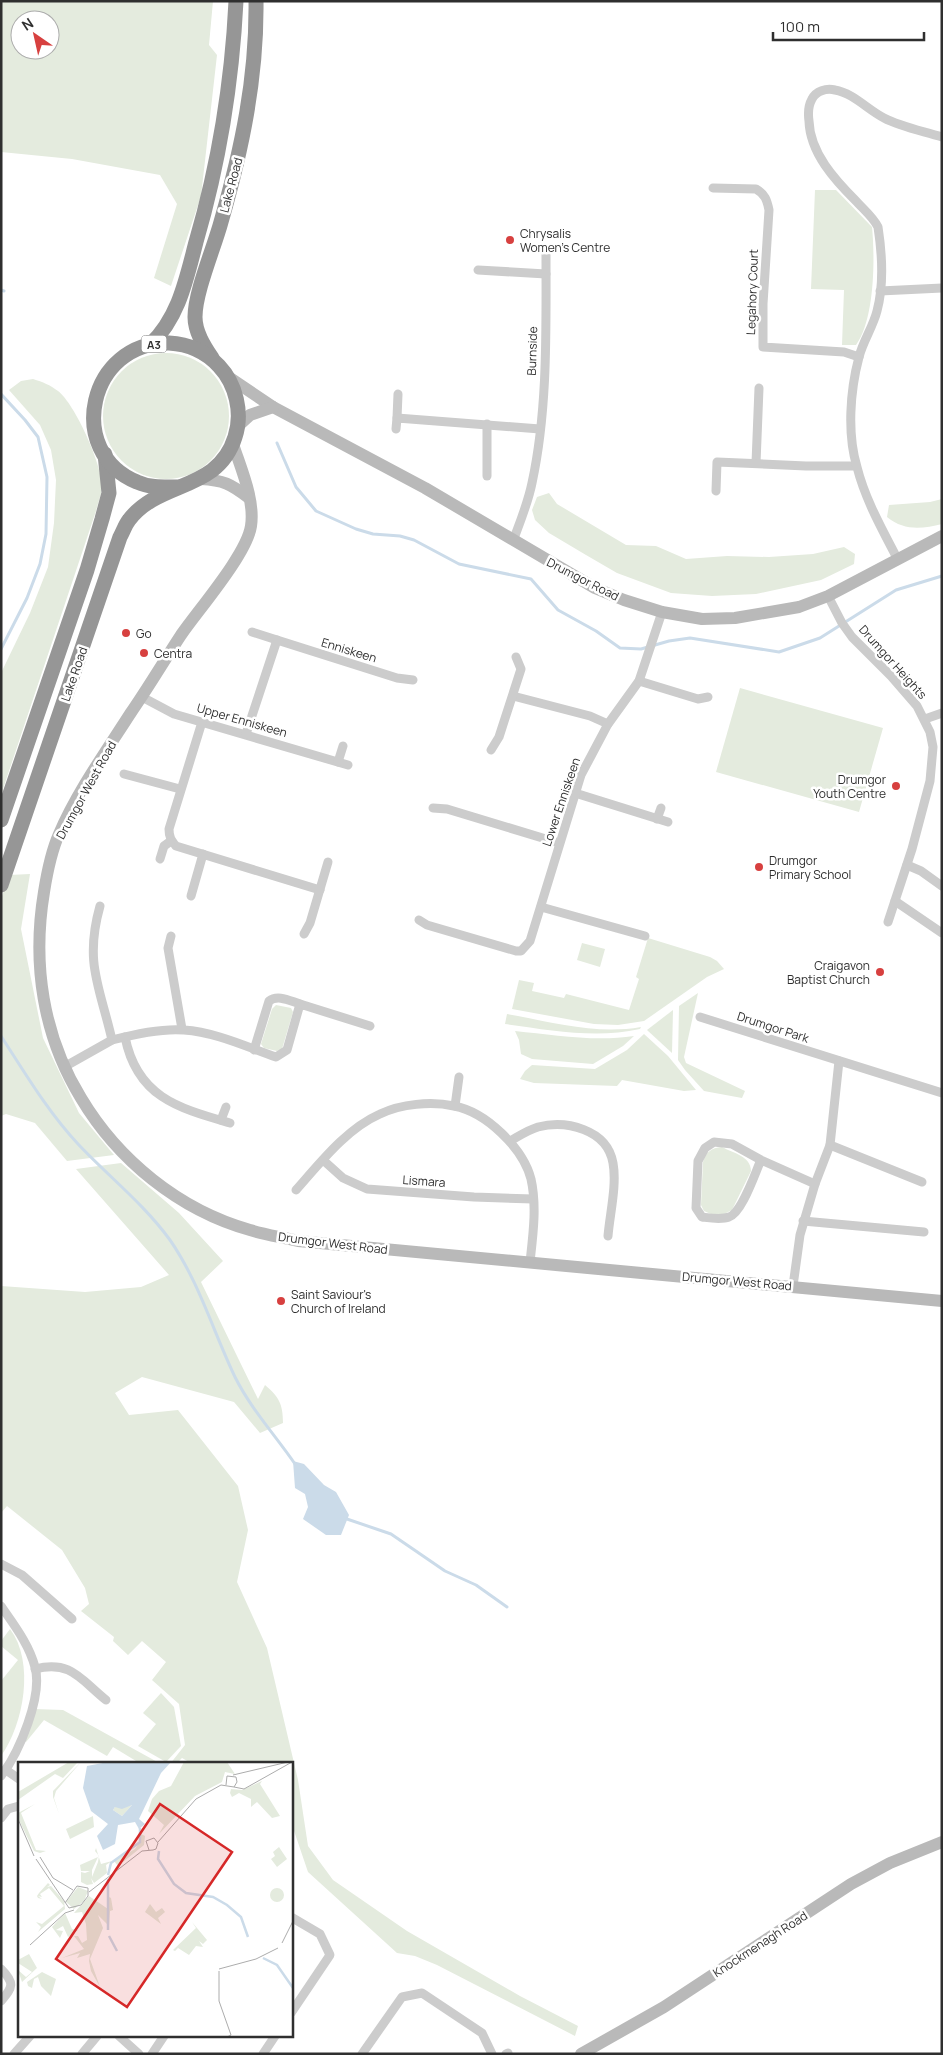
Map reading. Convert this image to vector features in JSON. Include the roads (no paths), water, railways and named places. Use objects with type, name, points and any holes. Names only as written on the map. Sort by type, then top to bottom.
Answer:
[{"type":"highway","name":"Lake Road","points":[[150,345],[165,328],[179,302],[210,191],[227,106],[236,1]]},
{"type":"highway","name":"Lake Road","points":[[214,361],[204,346],[195,318],[197,302],[221,222],[244,131],[255,55],[256,1]]},
{"type":"highway","name":"A3","points":[[176,344],[202,353],[214,361],[227,376],[235,392],[238,426],[233,444],[216,468],[201,479],[178,487],[157,487],[136,482],[119,470],[105,454],[96,436],[94,427],[94,405],[101,384],[113,366],[123,357],[150,345],[176,344]]},
{"type":"highway","name":"Lake Road","points":[[1,820],[87,570],[109,493],[105,454]]},
{"type":"highway","name":"Lake Road","points":[[1,885],[120,537],[128,520],[142,506],[178,487]]},
{"type":"street","points":[[897,558],[874,512],[856,466],[852,412],[859,357],[877,311],[880,291],[878,227],[875,220],[846,191],[817,153],[810,133],[810,104],[818,93],[824,90],[836,90],[847,94],[885,119],[942,137]]},
{"type":"street","name":"Legahory Court","points":[[713,188],[756,189],[762,192],[768,203],[763,347],[844,352],[859,357]]},
{"type":"street","name":"Burnside","points":[[513,541],[532,485],[537,458],[545,368],[546,254]]},
{"type":"street","points":[[478,270],[546,274]]},
{"type":"street","points":[[880,291],[942,288]]},
{"type":"street","name":"Drumgor Road","points":[[227,376],[273,407],[425,488],[595,588],[624,600],[662,612],[702,620],[735,618],[799,606],[828,596],[942,536]]},
{"type":"street","points":[[756,463],[759,388]]},
{"type":"street","points":[[396,429],[398,394]]},
{"type":"street","points":[[238,426],[250,415],[273,407]]},
{"type":"street","points":[[397,418],[540,429]]},
{"type":"street","points":[[486,476],[487,424]]},
{"type":"street","name":"Drumgor West Road","points":[[233,444],[252,514],[251,525],[245,543],[181,635],[94,771],[59,834],[51,860],[40,923],[39,970],[48,1022],[64,1067],[86,1106],[114,1145],[138,1168],[181,1200],[247,1230],[307,1242],[942,1301]]},
{"type":"street","points":[[716,491],[717,462],[856,466]]},
{"type":"street","points":[[201,479],[218,480],[233,486],[249,498]]},
{"type":"street","name":"Drumgor Heights","points":[[828,596],[842,623],[852,637],[901,686],[925,719],[933,747],[933,764],[907,865],[888,922]]},
{"type":"street","name":"Lower Enniskeen","points":[[521,950],[530,941],[581,776],[608,724],[639,681],[662,612]]},
{"type":"street","name":"Enniskeen","points":[[252,632],[397,678],[413,680]]},
{"type":"street","points":[[246,734],[277,640]]},
{"type":"street","points":[[491,750],[499,737],[521,669],[516,657]]},
{"type":"street","points":[[639,681],[698,699],[708,698]]},
{"type":"street","points":[[513,696],[590,716],[608,724]]},
{"type":"street","name":"Upper Enniskeen","points":[[142,697],[174,714],[348,765]]},
{"type":"street","name":"Drumgor Heights","points":[[925,719],[942,713]]},
{"type":"street","points":[[202,722],[169,829],[171,841],[176,846],[320,890]]},
{"type":"street","points":[[338,762],[343,746]]},
{"type":"street","points":[[124,774],[180,790]]},
{"type":"street","points":[[574,794],[668,822]]},
{"type":"street","points":[[433,808],[447,809],[559,843]]},
{"type":"street","points":[[657,819],[660,808]]},
{"type":"street","points":[[160,859],[164,846],[171,841]]},
{"type":"street","points":[[191,896],[203,854]]},
{"type":"street","points":[[304,934],[310,923],[328,862]]},
{"type":"street","points":[[907,865],[921,870],[942,886]]},
{"type":"street","points":[[895,900],[942,933]]},
{"type":"street","points":[[100,906],[92,940],[93,960],[95,979],[112,1040]]},
{"type":"street","points":[[541,907],[645,936]]},
{"type":"street","points":[[418,920],[436,928],[516,951],[521,950],[522,960]]},
{"type":"street","points":[[171,936],[168,948],[182,1030]]},
{"type":"street","points":[[254,1050],[269,1001],[272,998],[280,998],[370,1026]]},
{"type":"street","points":[[64,1067],[112,1040],[157,1031],[182,1030],[198,1032],[276,1057],[287,1050],[300,1004]]},
{"type":"street","name":"Drumgor Park","points":[[700,1017],[942,1093]]},
{"type":"street","points":[[124,1037],[138,1071],[159,1096],[190,1110],[230,1123]]},
{"type":"street","points":[[792,1286],[796,1251],[803,1221],[830,1145],[839,1061]]},
{"type":"street","points":[[455,1106],[459,1077]]},
{"type":"street","points":[[296,1190],[323,1160],[362,1124],[380,1113],[407,1106],[436,1104],[455,1106],[488,1123],[510,1141],[528,1171],[531,1179],[534,1220],[530,1262]]},
{"type":"street","points":[[221,1120],[226,1106]]},
{"type":"street","points":[[510,1141],[536,1128],[551,1125],[579,1128],[598,1138],[608,1150],[613,1162],[608,1236]]},
{"type":"street","points":[[761,1160],[739,1209],[733,1216],[727,1218],[702,1217],[698,1213],[696,1208],[698,1161],[705,1148],[714,1142],[732,1144],[761,1160],[815,1184]]},
{"type":"street","points":[[830,1145],[922,1182]]},
{"type":"street","name":"Lismara","points":[[323,1160],[343,1178],[367,1189],[533,1200]]},
{"type":"street","points":[[803,1221],[924,1232]]},
{"type":"street","points":[[1,1564],[22,1575],[72,1619]]},
{"type":"street","points":[[1,1606],[24,1640],[36,1669],[35,1694],[30,1715],[4,1773],[18,1779]]},
{"type":"street","points":[[1,1624],[10,1619]]},
{"type":"street","points":[[36,1669],[55,1666],[70,1669],[106,1700]]},
{"type":"street","points":[[1,1818],[8,1809],[18,1806]]},
{"type":"street","name":"Knockmenagh Road","points":[[582,2054],[664,2006],[851,1884],[890,1863],[942,1842]]},
{"type":"street","points":[[292,1918],[320,1934],[330,1956],[292,2011]]},
{"type":"street","points":[[1,1969],[11,1984],[11,1990],[1,2001]]},
{"type":"street","points":[[362,2054],[402,1997],[422,1993],[482,2033],[492,2054]]},
{"type":"street","points":[[14,2054],[28,2038]]},
{"type":"street","points":[[82,2054],[95,2038]]},
{"type":"street","points":[[121,2038],[139,2054]]},
{"type":"street","points":[[152,2054],[163,2038]]},
{"type":"street","points":[[263,2054],[274,2038]]},
{"type":"water","points":[[293,1461],[304,1464],[324,1485],[336,1492],[349,1515],[341,1535],[326,1535],[303,1519],[308,1507],[305,1494],[295,1488]]},
{"type":"waterway","points":[[1,394],[38,437],[47,477],[46,534],[40,564],[27,598],[1,649]]},
{"type":"waterway","points":[[277,443],[296,487],[316,511],[356,529],[373,534],[400,536],[414,540],[459,564],[531,579],[558,610],[596,631],[620,648],[641,649],[669,641],[690,638],[779,652],[820,638],[896,590],[942,576]]},
{"type":"waterway","points":[[1,1036],[37,1092],[67,1132],[149,1214],[170,1240],[198,1290],[241,1389],[295,1464]]},
{"type":"waterway","points":[[344,1518],[391,1534],[445,1571],[476,1585],[507,1607]]},
{"type":"place","name":"Chrysalis Women's Centre","points":[[510,240]]},
{"type":"place","name":"Go","points":[[126,633]]},
{"type":"place","name":"Centra","points":[[144,653]]},
{"type":"place","name":"Drumgor Youth Centre","points":[[896,786]]},
{"type":"place","name":"Drumgor Primary School","points":[[759,867]]},
{"type":"place","name":"Craigavon Baptist Church","points":[[880,972]]},
{"type":"place","name":"Saint Saviour's Church of Ireland","points":[[281,1301]]}]
